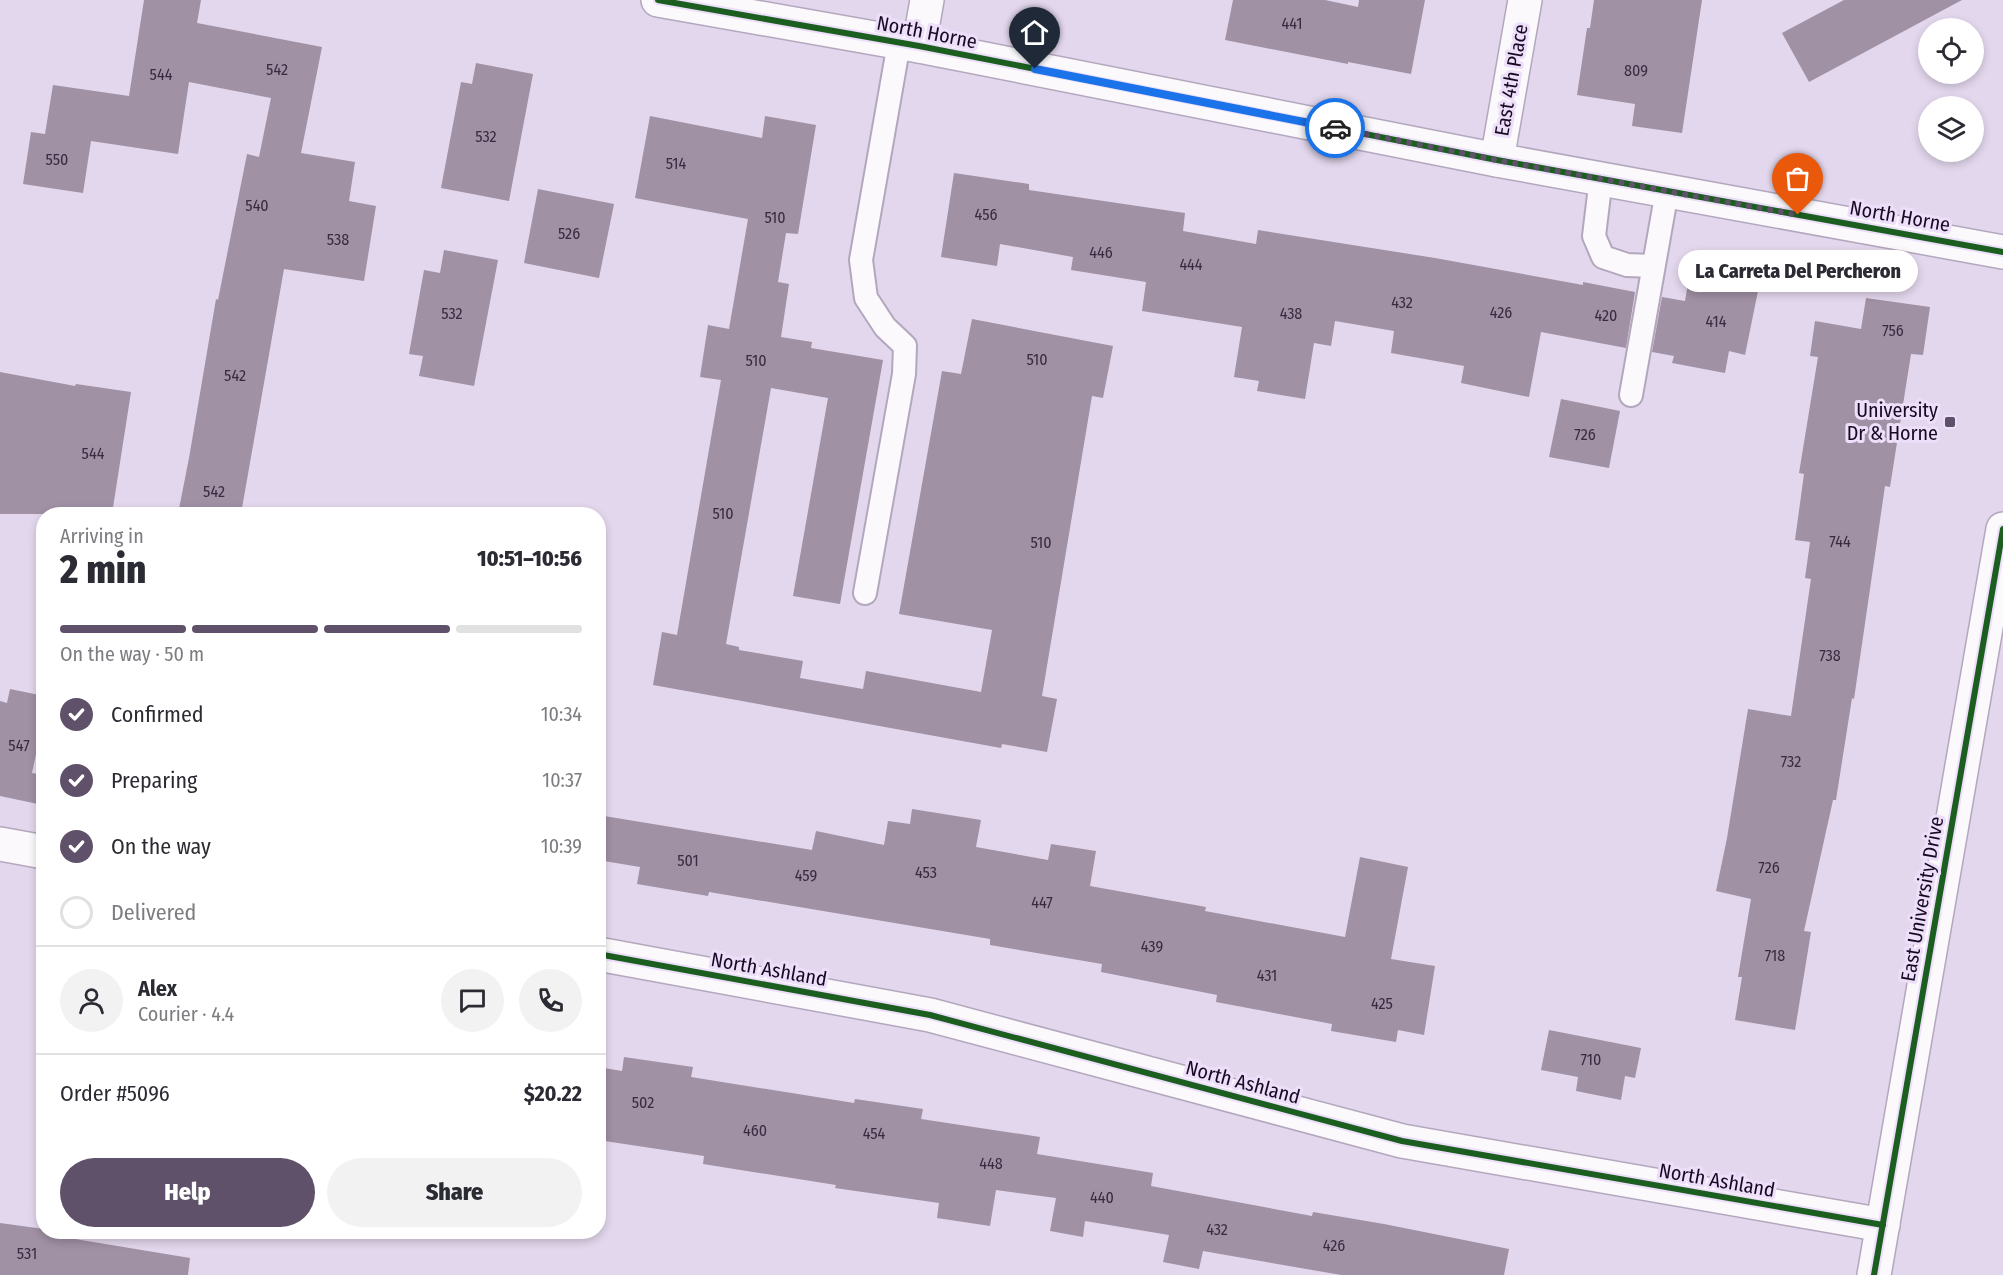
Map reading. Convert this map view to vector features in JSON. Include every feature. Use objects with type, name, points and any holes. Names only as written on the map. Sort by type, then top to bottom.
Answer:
[{"type":"street","name":"North Horne","points":[[658,0],[909,45],[1497,160],[2003,252]]},
{"type":"street","points":[[909,45],[927,0]]},
{"type":"street","name":"East 4th Place","points":[[1497,160],[1525,0]]},
{"type":"street","name":"East University Drive","points":[[1874,1275],[2003,529]]},
{"type":"street","points":[[0,844],[36,851]]},
{"type":"street","name":"North Ashland","points":[[606,955],[930,1015],[1402,1141],[1883,1225]]},
{"type":"lane","points":[[865,592],[904,374],[905,346],[885,327],[866,298],[861,260],[909,45]]},
{"type":"lane","points":[[1601,178],[1593,236],[1603,257],[1627,265],[1653,266]]},
{"type":"lane","points":[[1631,395],[1667,191]]},
{"type":"building","points":[[144,0],[201,0],[197,23],[322,47],[301,153],[355,162],[349,201],[376,206],[364,281],[284,269],[242,507],[179,507],[216,299],[218,300],[247,154],[259,157],[271,98],[189,82],[178,154],[91,141],[83,193],[23,184],[31,132],[45,134],[53,85],[129,96]]},
{"type":"building","points":[[1233,0],[1325,0],[1358,7],[1359,0],[1425,0],[1411,74],[1225,40]]},
{"type":"building","points":[[1594,0],[1702,0],[1682,133],[1632,126],[1635,104],[1577,95],[1587,28],[1590,28]]},
{"type":"building","points":[[1844,0],[1962,0],[1928,18],[1918,18],[1918,24],[1809,82],[1782,33]]},
{"type":"building","points":[[476,63],[533,74],[509,201],[441,188],[461,82],[472,84]]},
{"type":"building","points":[[650,116],[762,138],[765,116],[816,125],[798,234],[786,233],[778,282],[789,284],[781,337],[812,342],[811,348],[883,360],[840,604],[793,596],[828,398],[771,388],[726,644],[739,647],[739,650],[803,661],[800,678],[863,689],[866,671],[981,692],[992,630],[899,614],[942,371],[961,374],[972,319],[1113,346],[1103,398],[1092,396],[1042,696],[1057,699],[1047,752],[1002,744],[1001,748],[653,685],[662,632],[677,635],[721,380],[700,377],[708,325],[729,329],[748,219],[635,198]]},
{"type":"building","points":[[954,173],[1029,184],[1029,190],[1185,213],[1183,231],[1256,244],[1258,230],[1635,292],[1626,348],[1541,332],[1529,397],[1461,383],[1464,366],[1391,353],[1394,331],[1335,321],[1331,346],[1314,343],[1305,399],[1257,391],[1259,381],[1234,377],[1242,327],[1142,311],[1146,282],[1071,270],[1073,257],[1000,244],[997,266],[941,257]]},
{"type":"building","points":[[538,189],[614,204],[599,278],[524,263]]},
{"type":"building","points":[[444,250],[498,260],[474,386],[419,376],[423,356],[409,354],[424,270],[440,273]]},
{"type":"building","points":[[1689,277],[1758,291],[1745,355],[1729,351],[1725,373],[1672,363],[1674,356],[1652,352],[1662,297],[1685,301]]},
{"type":"building","points":[[1866,298],[1930,307],[1923,355],[1911,354],[1890,487],[1885,486],[1854,699],[1852,698],[1836,800],[1833,800],[1804,931],[1811,932],[1795,1030],[1735,1020],[1742,977],[1738,977],[1751,899],[1716,891],[1748,709],[1791,716],[1811,579],[1805,578],[1810,542],[1795,540],[1804,474],[1799,473],[1818,357],[1810,356],[1815,321],[1861,329]]},
{"type":"building","points":[[0,372],[75,386],[76,384],[131,392],[113,507],[36,507],[36,514],[0,514]]},
{"type":"building","points":[[1561,399],[1620,411],[1609,468],[1549,457]]},
{"type":"building","points":[[10,689],[36,694],[36,754],[32,773],[36,774],[36,804],[0,796],[0,701],[7,703]]},
{"type":"building","points":[[912,809],[981,820],[976,847],[1048,860],[1051,844],[1096,851],[1090,886],[1206,907],[1205,911],[1345,937],[1360,857],[1408,867],[1391,959],[1435,966],[1424,1035],[1398,1030],[1396,1042],[1331,1031],[1332,1024],[1216,1002],[1217,995],[1101,972],[1102,964],[990,945],[990,939],[709,892],[708,896],[637,884],[640,867],[606,861],[606,816],[812,850],[816,831],[884,845],[888,821],[910,824]]},
{"type":"building","points":[[1549,1030],[1641,1048],[1635,1078],[1625,1076],[1621,1100],[1576,1091],[1578,1077],[1541,1070]]},
{"type":"building","points":[[624,1057],[693,1067],[691,1077],[854,1103],[855,1099],[923,1109],[921,1119],[1040,1137],[1037,1154],[1153,1173],[1151,1186],[1312,1216],[1313,1212],[1384,1224],[1509,1249],[1504,1275],[1341,1275],[1203,1251],[1199,1269],[1163,1262],[1169,1235],[1085,1221],[1083,1237],[1050,1231],[1056,1198],[996,1190],[990,1226],[937,1218],[939,1203],[835,1188],[836,1185],[703,1164],[704,1156],[606,1141],[606,1068],[622,1071]]},
{"type":"building","points":[[0,1223],[36,1228],[36,1239],[75,1239],[190,1258],[188,1275],[0,1275]]},
{"type":"cycle path","points":[[658,0],[919,46],[1497,160],[2003,252]]},
{"type":"cycle path","points":[[1874,1275],[2003,529]]},
{"type":"cycle path","points":[[606,955],[930,1015],[1402,1141],[1883,1225]]},
{"type":"way so far","points":[[1335,128],[1798,215]]},
{"type":"place","name":"La Carreta Del Percheron","points":[[1798,215]]},
{"type":"place","name":"University Dr & Horne","points":[[1950,422]]},
{"type":"route","points":[[1035,69],[1335,128]]}]
